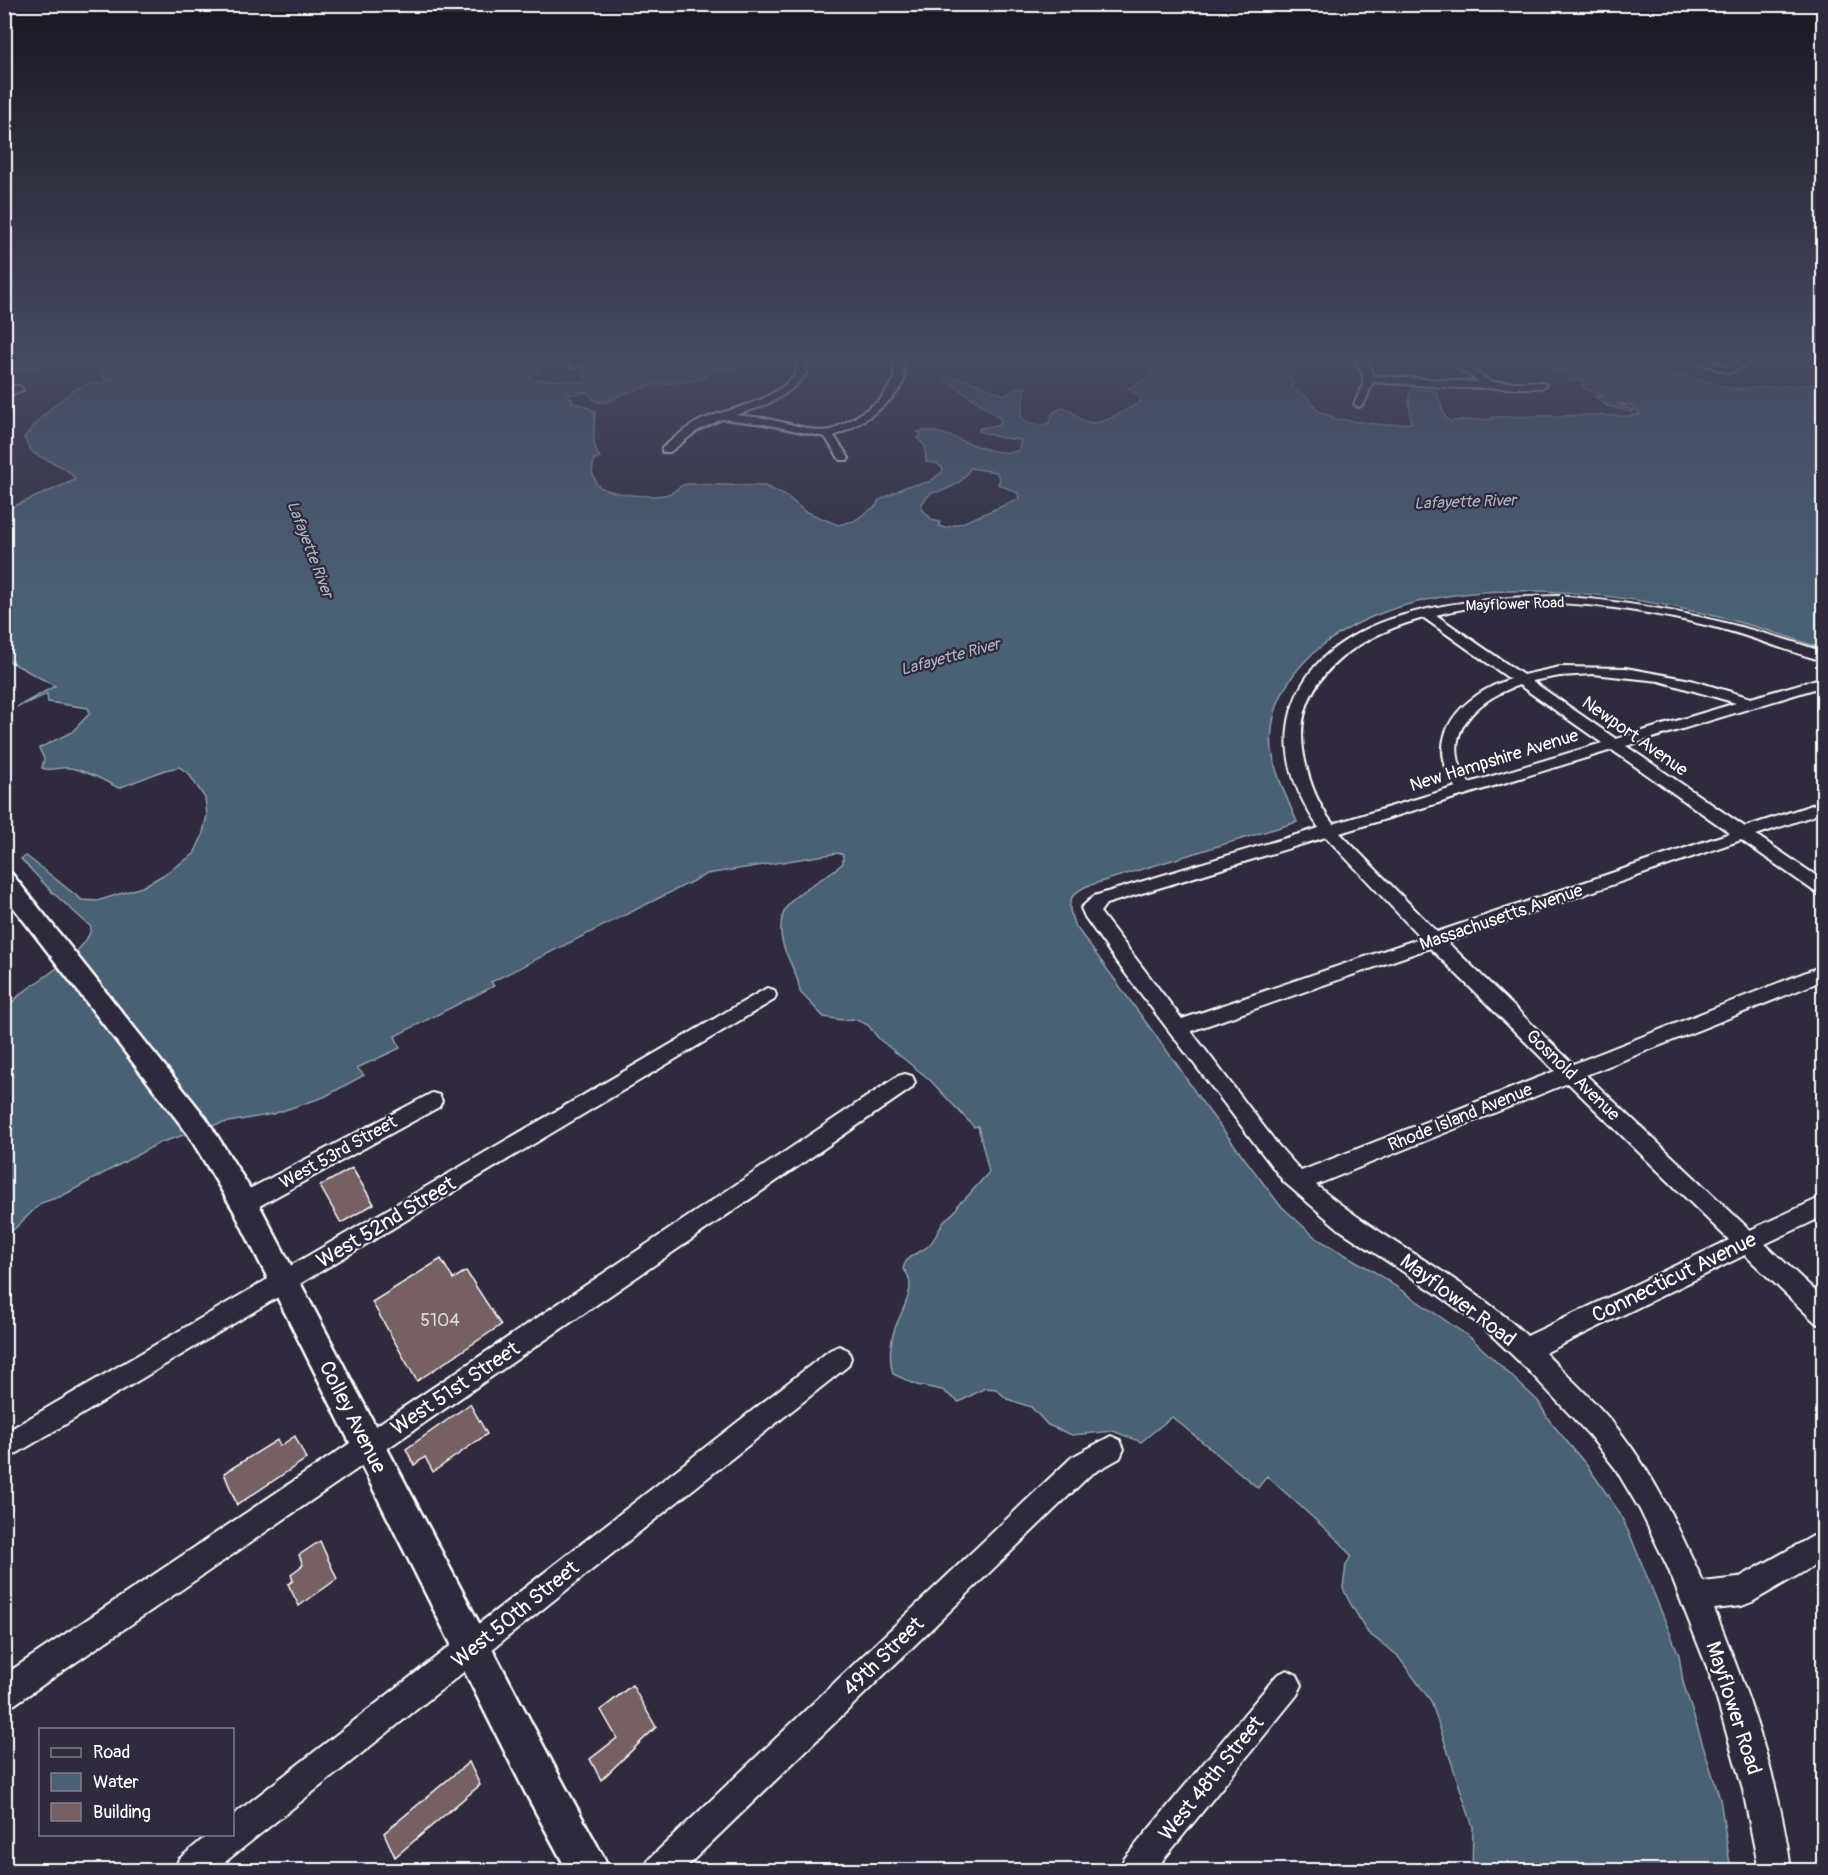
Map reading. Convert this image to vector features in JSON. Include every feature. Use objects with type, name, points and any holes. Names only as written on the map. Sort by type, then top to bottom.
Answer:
[{"type":"main road","name":"Colley Avenue","points":[[6,884],[197,1126],[244,1203],[368,1448],[589,1870]]},
{"type":"street","points":[[666,450],[675,444]]},
{"type":"street","points":[[834,444],[844,458]]},
{"type":"street","name":"Mayflower Road","points":[[1328,830],[1300,778],[1295,736],[1296,716],[1300,700],[1316,673],[1344,648],[1376,629],[1425,613],[1473,604],[1555,601],[1609,605],[1711,622],[1824,657]]},
{"type":"street","name":"Newport Avenue","points":[[1425,613],[1824,891]]},
{"type":"street","points":[[1466,789],[1456,775],[1451,755],[1455,728],[1474,702],[1495,689],[1521,679],[1572,672],[1628,673],[1687,683],[1750,703]]},
{"type":"street","name":"New Hampshire Avenue","points":[[1176,876],[1824,681]]},
{"type":"street","name":"Massachusetts Avenue","points":[[1178,1028],[1824,806]]},
{"type":"street","name":"Gosnold Avenue","points":[[1328,830],[1433,940],[1824,1315]]},
{"type":"street","name":"Mayflower Road","points":[[1176,876],[1100,900],[1090,908],[1091,913],[1123,959],[1298,1182],[1339,1216],[1441,1283],[1489,1318],[1526,1350],[1615,1445],[1667,1535],[1696,1597],[1731,1688],[1749,1744],[1775,1870]]},
{"type":"street","name":"Rhode Island Avenue","points":[[1298,1182],[1824,972]]},
{"type":"street","name":"West 52nd Street","points":[[4,1448],[766,995]]},
{"type":"street","name":"West 51st Street","points":[[4,1693],[905,1082]]},
{"type":"street","name":"West 53rd Street","points":[[244,1203],[432,1101]]},
{"type":"street","name":"Connecticut Avenue","points":[[1526,1350],[1824,1205]]},
{"type":"street","name":"West 50th Street","points":[[234,1835],[839,1358]]},
{"type":"street","name":"49th Street","points":[[660,1870],[1082,1466],[1111,1449]]},
{"type":"street","points":[[1696,1597],[1742,1592],[1824,1544]]},
{"type":"street","name":"West 48th Street","points":[[1135,1870],[1287,1685]]},
{"type":"street","name":"West 50th Street","points":[[190,1870],[233,1836]]},
{"type":"water","name":"Lafayette River","points":[[27,444],[595,444],[600,458],[594,459],[592,472],[597,485],[612,491],[622,494],[655,496],[671,493],[687,484],[765,486],[788,497],[804,511],[838,525],[854,521],[877,505],[878,501],[905,487],[929,482],[942,472],[943,469],[937,463],[926,462],[925,446],[922,444],[969,444],[1005,452],[1018,451],[1020,444],[1823,444],[1823,649],[1706,614],[1640,601],[1572,593],[1504,591],[1439,598],[1379,614],[1327,642],[1315,652],[1293,675],[1278,703],[1272,733],[1272,750],[1279,778],[1297,822],[1087,886],[1080,889],[1070,901],[1074,924],[1199,1098],[1279,1204],[1316,1238],[1373,1271],[1471,1338],[1538,1401],[1549,1420],[1589,1468],[1619,1512],[1679,1655],[1683,1682],[1720,1799],[1731,1870],[1472,1870],[1473,1827],[1431,1701],[1397,1655],[1368,1633],[1349,1601],[1343,1588],[1346,1565],[1351,1556],[1341,1543],[1267,1476],[1258,1488],[1172,1417],[1141,1442],[1113,1431],[1072,1435],[1048,1425],[1031,1407],[1007,1399],[996,1389],[985,1388],[959,1402],[942,1390],[917,1385],[893,1374],[891,1347],[893,1336],[907,1300],[910,1283],[903,1269],[905,1264],[909,1258],[930,1244],[944,1221],[989,1172],[978,1126],[974,1127],[929,1079],[879,1039],[868,1025],[854,1019],[824,1017],[800,992],[782,940],[781,925],[784,912],[799,894],[843,863],[843,855],[838,853],[707,874],[491,982],[494,986],[395,1036],[400,1048],[357,1068],[364,1075],[324,1097],[273,1114],[218,1124],[159,1143],[62,1196],[41,1203],[5,1238],[5,1011],[19,995],[74,953],[89,936],[91,927],[52,892],[21,859],[26,856],[29,858],[82,900],[97,901],[142,887],[194,854],[202,837],[207,815],[205,798],[189,774],[179,767],[119,788],[76,769],[42,768],[44,759],[39,748],[72,732],[90,713],[88,708],[48,702],[47,694],[17,707],[55,686],[5,659],[5,510],[75,480],[69,472],[33,453]],"holes":[[[970,468],[996,472],[1000,479],[998,484],[1018,493],[1019,499],[945,528],[939,526],[940,522],[932,520],[922,509],[922,503],[931,493],[954,485],[964,478]]]},
{"type":"building","points":[[352,1168],[374,1204],[341,1223],[320,1186]]},
{"type":"building","points":[[441,1259],[453,1279],[466,1271],[501,1325],[417,1381],[372,1302]]},
{"type":"building","points":[[470,1404],[487,1434],[433,1472],[425,1457],[414,1465],[406,1449]]},
{"type":"building","points":[[295,1436],[306,1459],[237,1505],[224,1473],[277,1440],[280,1446]]},
{"type":"building","points":[[320,1541],[337,1579],[299,1606],[288,1584],[293,1581],[291,1574],[303,1565],[299,1555]]},
{"type":"building","points":[[632,1685],[656,1727],[601,1780],[590,1759],[617,1738],[601,1710]]},
{"type":"building","points":[[469,1762],[480,1785],[395,1857],[384,1833]]}]
